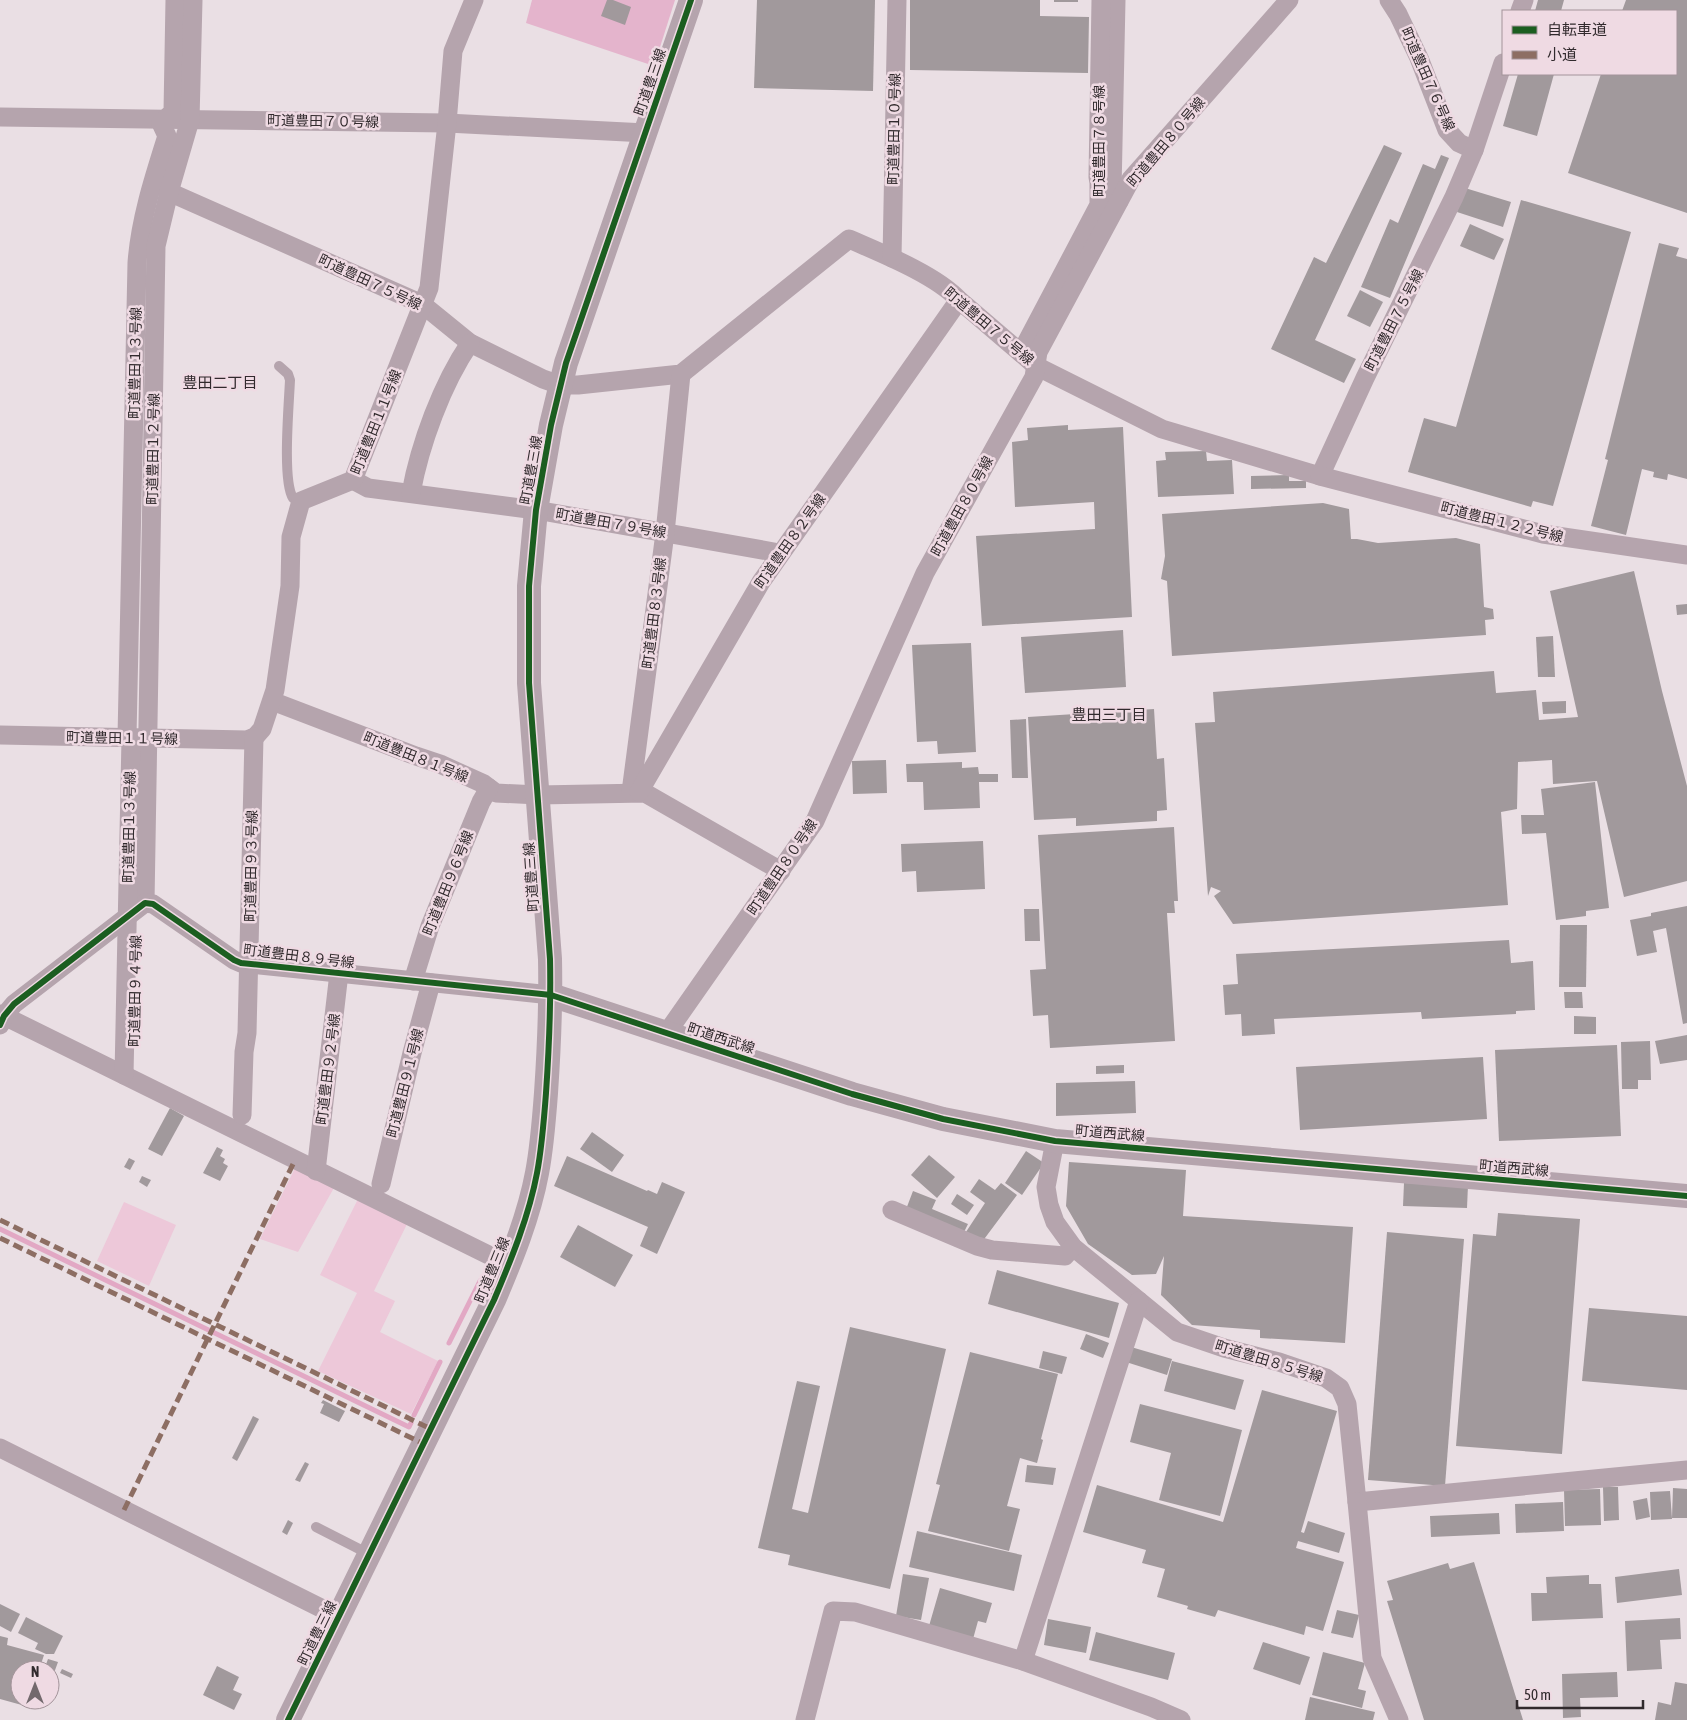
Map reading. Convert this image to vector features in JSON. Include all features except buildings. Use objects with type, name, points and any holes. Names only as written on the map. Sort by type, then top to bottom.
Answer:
[{"type":"street","name":"町道豊田１３号線","points":[[135,738],[137,263],[140,236],[167,136],[161,123],[173,112],[175,0]]},
{"type":"street","name":"町道豊田１２号線","points":[[136,909],[135,738],[156,246],[169,192],[190,120],[193,0]]},
{"type":"street","name":"町道豊田１１号線","points":[[301,501],[353,480],[429,288],[453,51],[474,0]]},
{"type":"street","name":"町道豊三線","points":[[288,1720],[494,1300],[509,1265],[537,1175],[542,1142],[551,995],[529,683],[529,586],[536,510],[560,385],[579,324],[691,0]]},
{"type":"street","name":"町道豊田１０号線","points":[[892,258],[897,0]]},
{"type":"street","name":"町道豊田７８号線","points":[[1021,353],[1099,205],[1101,0]]},
{"type":"street","points":[[1116,0],[1112,191],[1119,201]]},
{"type":"street","name":"町道豊田８０号線","points":[[666,1034],[781,871],[822,809],[925,573],[1034,377],[1038,352],[1131,179],[1289,0]]},
{"type":"street","name":"町道豊田７６号線","points":[[1389,0],[1398,14],[1419,58],[1447,130],[1459,143],[1474,150]]},
{"type":"street","name":"町道豊田７５号線","points":[[169,192],[422,304],[470,343],[542,379],[560,385],[578,385],[681,374],[849,239],[892,258],[949,290],[1036,366],[1162,429],[1320,476],[1365,378],[1433,243],[1474,150],[1502,66]]},
{"type":"street","name":"町道豊田７０号線","points":[[0,117],[447,123],[646,133]]},
{"type":"street","name":"町道豊田８２号線","points":[[635,792],[760,582],[959,300]]},
{"type":"street","points":[[410,493],[417,463],[433,416],[470,343]]},
{"type":"street","name":"町道豊田８３号線","points":[[635,792],[681,374]]},
{"type":"street","name":"町道豊田１２２号線","points":[[1320,476],[1543,534],[1687,555]]},
{"type":"street","name":"町道豊田７９号線","points":[[353,480],[368,488],[536,510],[774,552],[779,555]]},
{"type":"street","points":[[254,737],[262,729],[272,701],[290,586],[291,537],[301,501]]},
{"type":"street","name":"町道豊田８１号線","points":[[272,701],[440,764],[496,793],[538,795],[645,792],[781,871]]},
{"type":"street","name":"町道豊田１１号線","points":[[0,735],[247,740],[254,737]]},
{"type":"street","name":"町道豊田９３号線","points":[[242,1115],[249,964],[254,737]]},
{"type":"street","name":"町道豊田９６号線","points":[[422,982],[430,926],[481,802],[489,788]]},
{"type":"street","name":"町道豊田８９号線","points":[[136,909],[153,904],[234,960],[249,964],[551,995]]},
{"type":"street","points":[[136,909],[14,1004],[3,1016],[129,1074],[509,1265]]},
{"type":"street","name":"町道豊田９４号線","points":[[129,1074],[136,909]]},
{"type":"street","name":"町道豊田９２号線","points":[[316,1167],[339,974]]},
{"type":"street","name":"町道豊田９１号線","points":[[381,1184],[412,1053],[422,982]]},
{"type":"street","name":"町道西武線","points":[[551,995],[870,1099],[943,1119],[1055,1141],[1687,1196]]},
{"type":"street","name":"町道豊田８５号線","points":[[1055,1141],[1046,1187],[1049,1205],[1055,1222],[1073,1247],[1177,1332],[1224,1348],[1280,1362],[1326,1378],[1340,1388],[1347,1404],[1372,1658],[1399,1720]]},
{"type":"street","points":[[892,1210],[977,1246],[992,1250],[1065,1256],[1073,1247]]},
{"type":"street","points":[[1023,1660],[1139,1301]]},
{"type":"street","points":[[0,1448],[338,1617]]},
{"type":"street","points":[[1357,1502],[1687,1470]]},
{"type":"street","points":[[806,1720],[833,1611],[855,1612],[1023,1660],[1151,1707],[1181,1720]]},
{"type":"lane","points":[[279,366],[288,374],[290,380],[287,446],[290,491],[293,498],[301,501]]},
{"type":"lane","points":[[316,1527],[369,1554]]},
{"type":"shaded area","points":[[532,0],[675,0],[654,66],[526,23]]},
{"type":"shaded area","points":[[296,1166],[335,1186],[298,1252],[260,1239]]},
{"type":"shaded area","points":[[359,1197],[408,1222],[374,1291],[395,1301],[380,1332],[438,1361],[411,1414],[318,1371],[357,1293],[320,1275]]},
{"type":"shaded area","points":[[124,1202],[176,1225],[149,1286],[97,1261]]},
{"type":"waterway","points":[[0,1229],[409,1427],[411,1423]]},
{"type":"waterway","points":[[449,1343],[480,1281]]},
{"type":"waterway","points":[[414,1415],[440,1362]]},
{"type":"marked path","points":[[124,1510],[295,1160]]},
{"type":"marked path","points":[[0,1220],[431,1429]]},
{"type":"marked path","points":[[0,1238],[424,1444]]},
{"type":"cycle path","points":[[288,1720],[494,1300],[519,1238],[534,1189],[544,1113],[550,993],[550,959],[529,683],[529,586],[536,510],[551,425],[566,363],[691,0]]},
{"type":"cycle path","points":[[0,1025],[4,1016],[14,1004],[145,903],[153,904],[241,963],[551,995],[852,1094],[943,1119],[1055,1141],[1687,1196]]},
{"type":"district","name":"豊田二丁目","points":[[220,383]]},
{"type":"district","name":"豊田三丁目","points":[[1109,715]]}]
